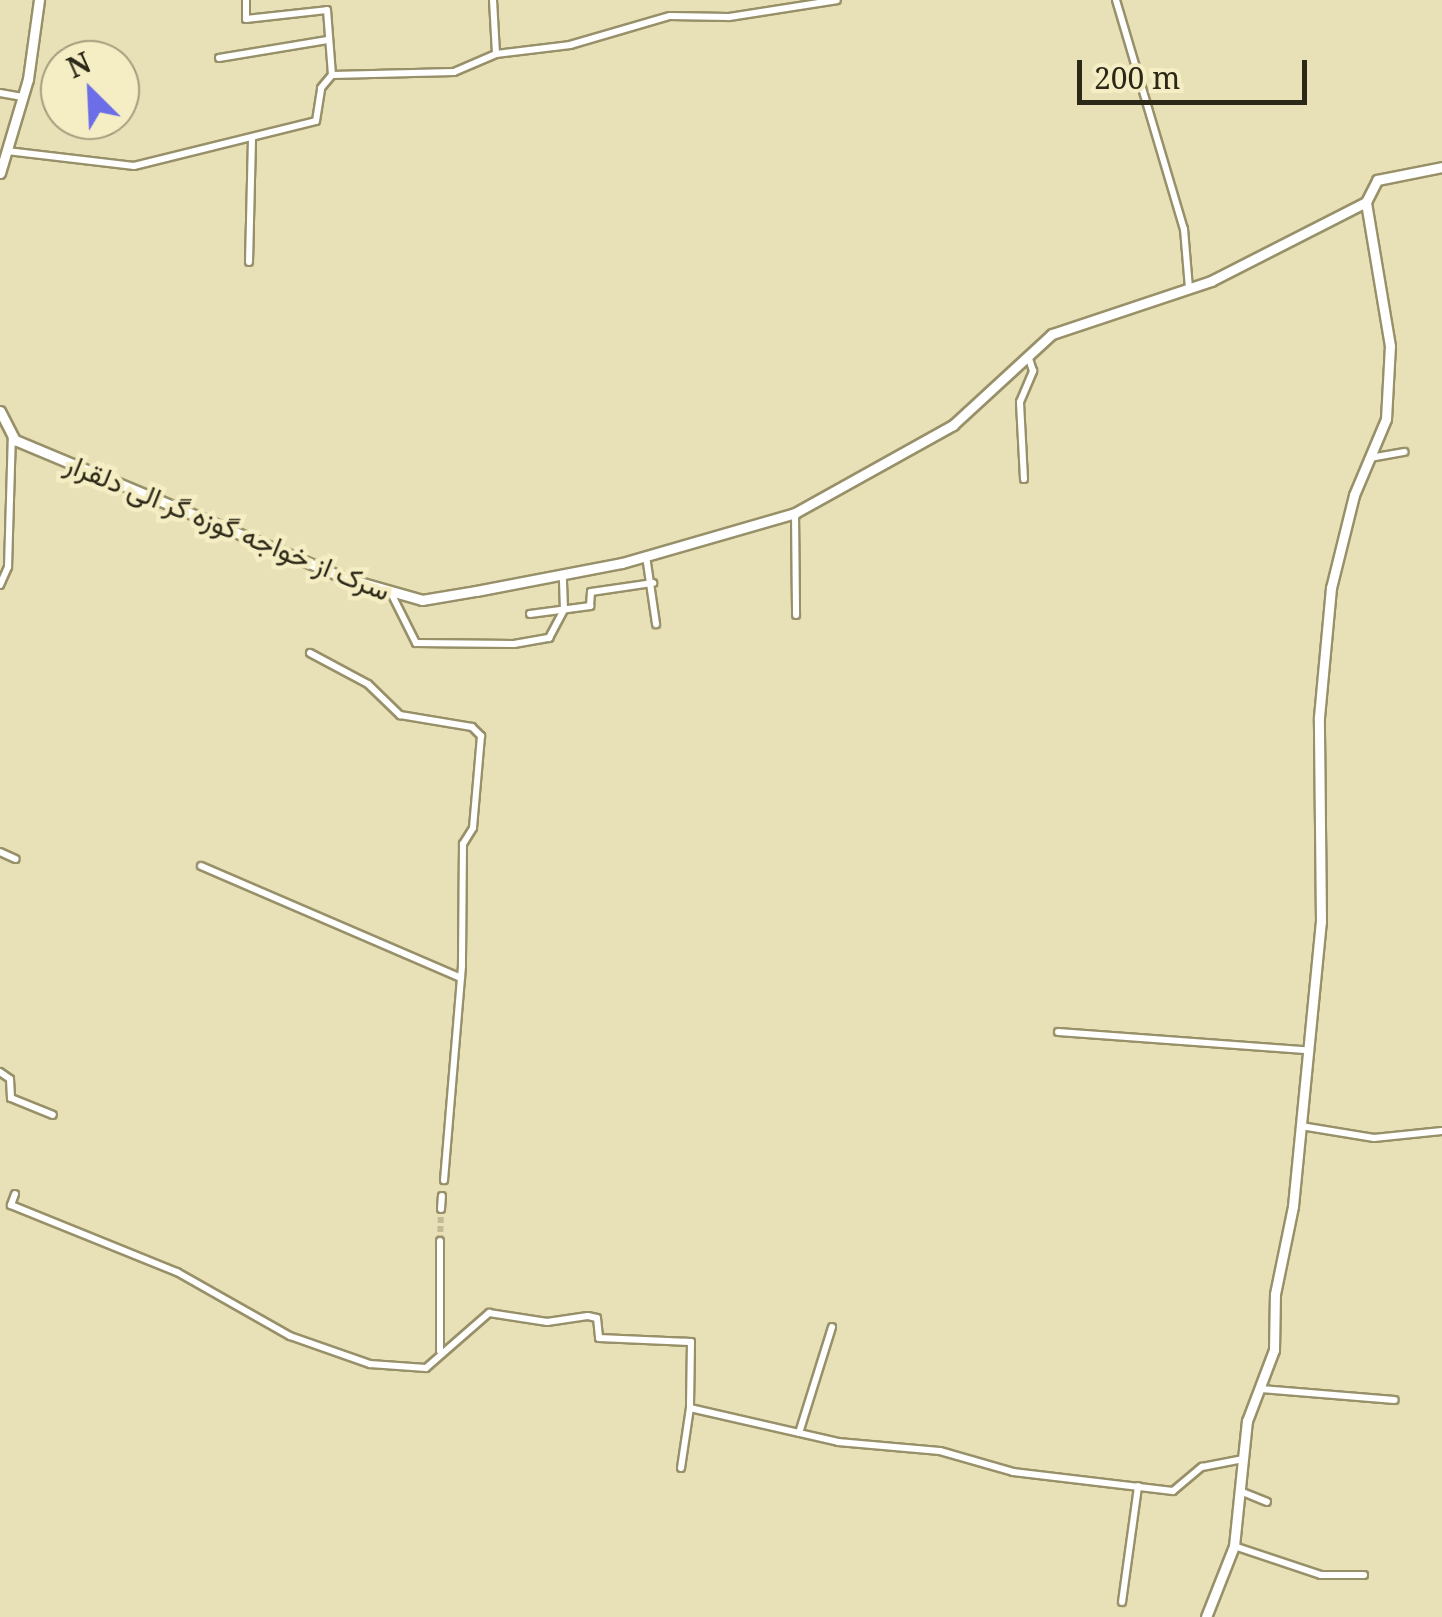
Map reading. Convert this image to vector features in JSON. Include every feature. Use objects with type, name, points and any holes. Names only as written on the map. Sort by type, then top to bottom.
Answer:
[{"type":"street","points":[[0,173],[23,97],[39,0]]},
{"type":"street","points":[[246,0],[246,19],[327,10],[332,76]]},
{"type":"street","points":[[493,0],[496,54]]},
{"type":"street","points":[[7,151],[71,164],[134,166],[316,121],[320,88],[332,76],[454,72],[496,54],[570,45],[670,16],[729,17],[837,0]]},
{"type":"street","points":[[1116,0],[1184,229],[1189,288]]},
{"type":"street","points":[[219,58],[328,40]]},
{"type":"street","points":[[0,93],[23,97]]},
{"type":"street","points":[[248,262],[252,138]]},
{"type":"street","name":"سرک از خواجه گوزه گر الی دلقرار","points":[[12,436],[148,500],[422,600],[563,574],[646,556],[795,513],[953,425],[1052,334],[1189,288],[1366,202],[1377,180],[1442,167]]},
{"type":"street","points":[[1206,1617],[1234,1546],[1249,1411],[1261,1390],[1274,1350],[1321,922],[1319,718],[1331,588],[1369,458],[1386,418],[1390,346],[1366,202]]},
{"type":"street","points":[[1024,479],[1020,402],[1033,371],[1028,355]]},
{"type":"street","points":[[0,411],[12,436],[8,567],[0,585]]},
{"type":"street","points":[[1369,458],[1404,452]]},
{"type":"street","points":[[795,513],[796,614]]},
{"type":"street","points":[[646,556],[656,624]]},
{"type":"street","points":[[390,591],[416,643],[549,638],[564,610],[563,574]]},
{"type":"street","points":[[530,614],[590,606],[591,592],[653,583]]},
{"type":"street","points":[[310,654],[368,684],[400,715],[472,728],[481,736],[473,828],[463,844],[460,978],[444,1180]]},
{"type":"street","points":[[0,852],[16,859]]},
{"type":"street","points":[[201,866],[460,978]]},
{"type":"street","points":[[1058,1032],[1304,1050]]},
{"type":"street","points":[[0,1072],[10,1079],[11,1098],[53,1115]]},
{"type":"street","points":[[1300,1126],[1394,1138],[1407,1131],[1442,1131]]},
{"type":"street","points":[[15,1194],[12,1205],[177,1272],[290,1336],[370,1364],[426,1368],[440,1352],[490,1313],[547,1322],[588,1316],[596,1318],[599,1338],[692,1342],[690,1408],[682,1468]]},
{"type":"street","points":[[441,1210],[442,1196]]},
{"type":"street","points":[[440,1241],[440,1352]]},
{"type":"street","points":[[799,1432],[832,1327]]},
{"type":"street","points":[[1261,1390],[1395,1400]]},
{"type":"street","points":[[690,1408],[894,1450],[940,1451],[1013,1472],[1174,1491],[1202,1467],[1243,1459]]},
{"type":"street","points":[[1122,1602],[1138,1486]]},
{"type":"street","points":[[1239,1491],[1266,1502]]},
{"type":"street","points":[[1234,1546],[1321,1575],[1364,1575]]},
{"type":"tunnel","points":[[440,1241],[441,1209]]}]
